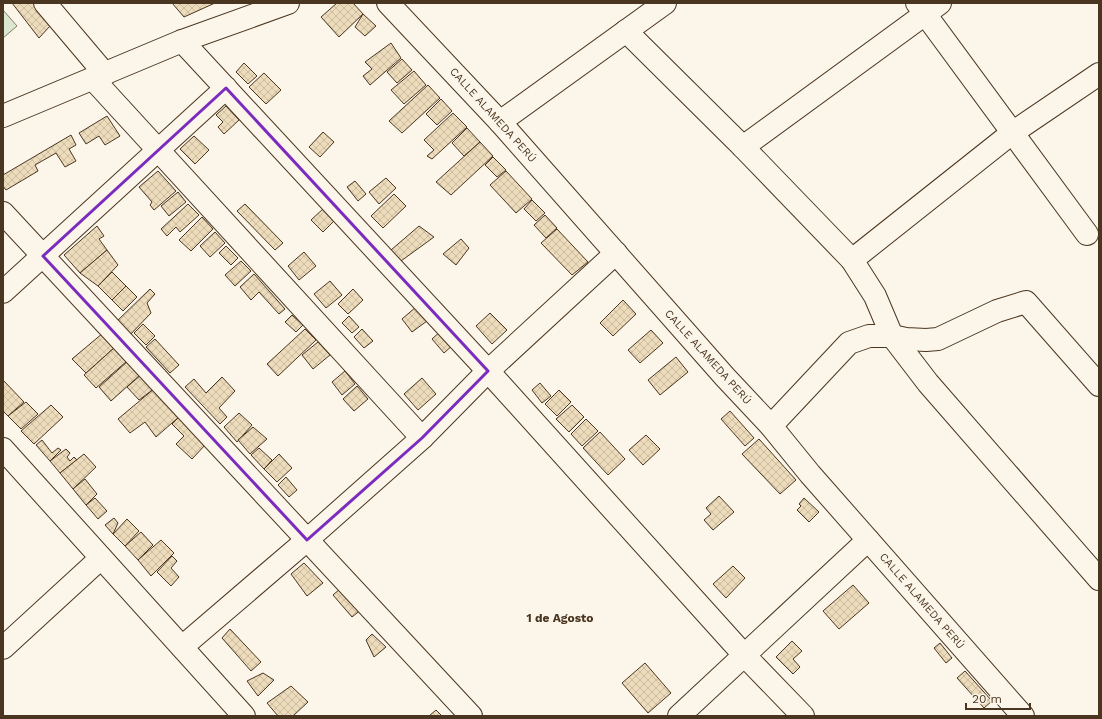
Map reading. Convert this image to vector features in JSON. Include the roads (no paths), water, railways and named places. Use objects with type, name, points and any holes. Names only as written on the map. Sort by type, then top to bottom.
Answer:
[{"type":"street","points":[[45,3],[99,76],[158,150],[422,438]]},
{"type":"street","points":[[3,116],[182,41],[288,3]]},
{"type":"street","name":"CALLE ALAMEDA PERÚ","points":[[388,3],[500,122],[724,377],[771,426],[810,474],[1023,716]]},
{"type":"street","points":[[500,122],[665,3]]},
{"type":"street","points":[[743,147],[928,6],[1012,133],[1087,234]]},
{"type":"street","points":[[626,31],[743,147],[852,260],[875,296],[892,336],[928,383],[1099,579]]},
{"type":"street","points":[[182,41],[488,371],[745,656],[803,716]]},
{"type":"street","points":[[852,260],[1012,133],[1099,74]]},
{"type":"street","points":[[3,292],[226,88]]},
{"type":"street","points":[[3,213],[471,716]]},
{"type":"street","points":[[182,647],[307,540],[422,438],[488,371],[616,253]]},
{"type":"street","points":[[771,426],[849,343],[869,336],[892,336],[906,340],[938,339],[997,311],[1026,302],[1099,385]]},
{"type":"street","points":[[3,449],[244,716]]},
{"type":"street","points":[[680,716],[868,540]]},
{"type":"street","points":[[3,648],[101,558]]},
{"type":"district","name":"1 de Agosto","points":[[560,618]]}]
